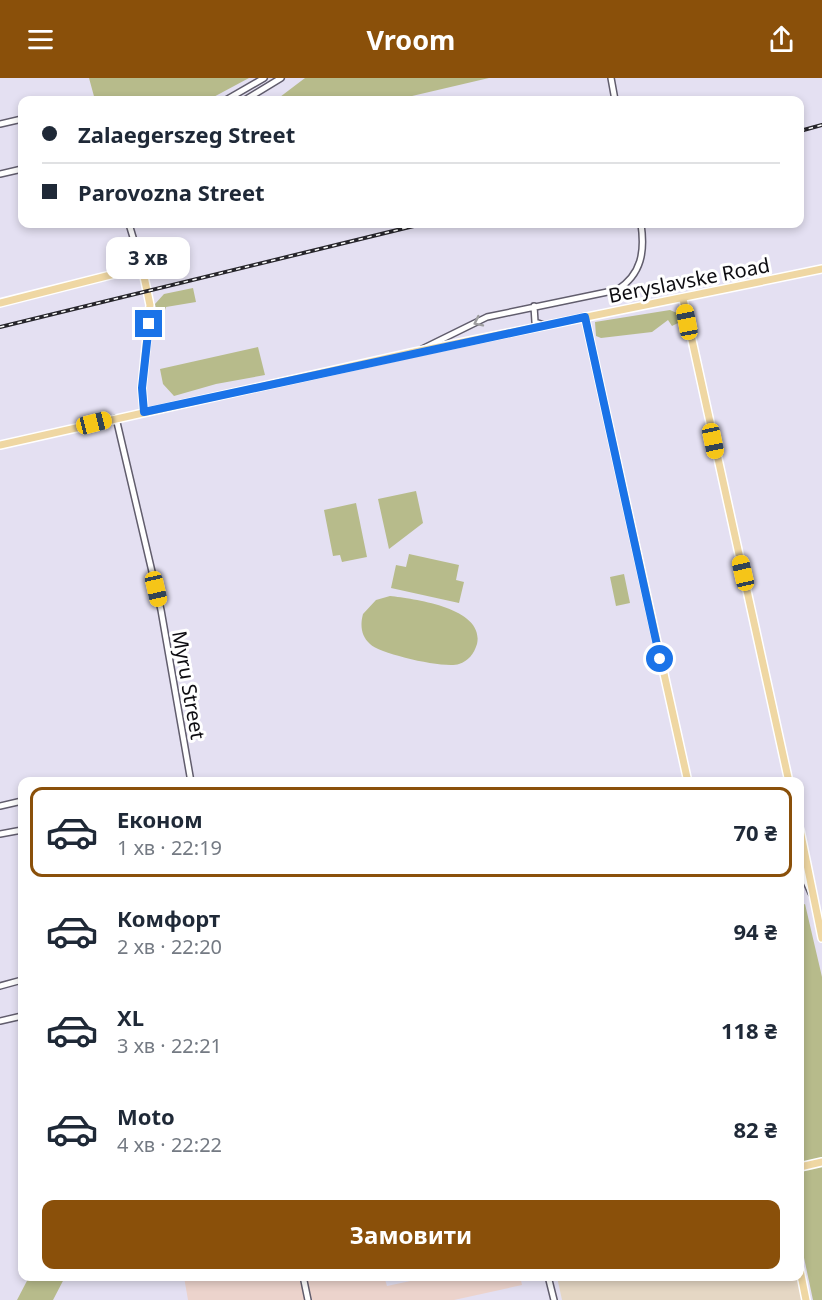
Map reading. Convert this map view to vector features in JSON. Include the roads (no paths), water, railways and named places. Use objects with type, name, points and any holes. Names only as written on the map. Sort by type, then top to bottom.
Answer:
[{"type":"main road","points":[[0,303],[142,267],[150,306],[142,388],[144,412]]},
{"type":"main road","name":"Beryslavske Road","points":[[0,445],[415,352],[822,269]]},
{"type":"main road","points":[[683,299],[786,777]]},
{"type":"main road","points":[[585,317],[687,777]]},
{"type":"main road","points":[[804,870],[822,938]]},
{"type":"main road","points":[[804,1166],[822,1162]]},
{"type":"main road","points":[[802,1281],[806,1300]]},
{"type":"street","points":[[233,96],[264,78]]},
{"type":"street","points":[[252,96],[281,78]]},
{"type":"street","points":[[611,78],[614,96]]},
{"type":"street","points":[[0,124],[18,120]]},
{"type":"street","points":[[0,174],[18,171]]},
{"type":"street","points":[[130,228],[142,267]]},
{"type":"street","points":[[415,352],[486,317],[608,292],[625,285],[640,266],[643,243],[641,228]]},
{"type":"street","points":[[534,306],[535,322],[545,325]]},
{"type":"street","name":"Myru Street","points":[[116,418],[161,610],[189,777]]},
{"type":"street","points":[[0,806],[18,802]]},
{"type":"street","points":[[0,834],[18,831]]},
{"type":"street","points":[[0,986],[18,981]]},
{"type":"street","points":[[0,1021],[18,1017]]},
{"type":"street","points":[[304,1281],[308,1300]]},
{"type":"street","points":[[549,1281],[554,1300]]},
{"type":"railway","points":[[804,130],[822,125]]},
{"type":"railway","points":[[0,327],[406,228]]}]
